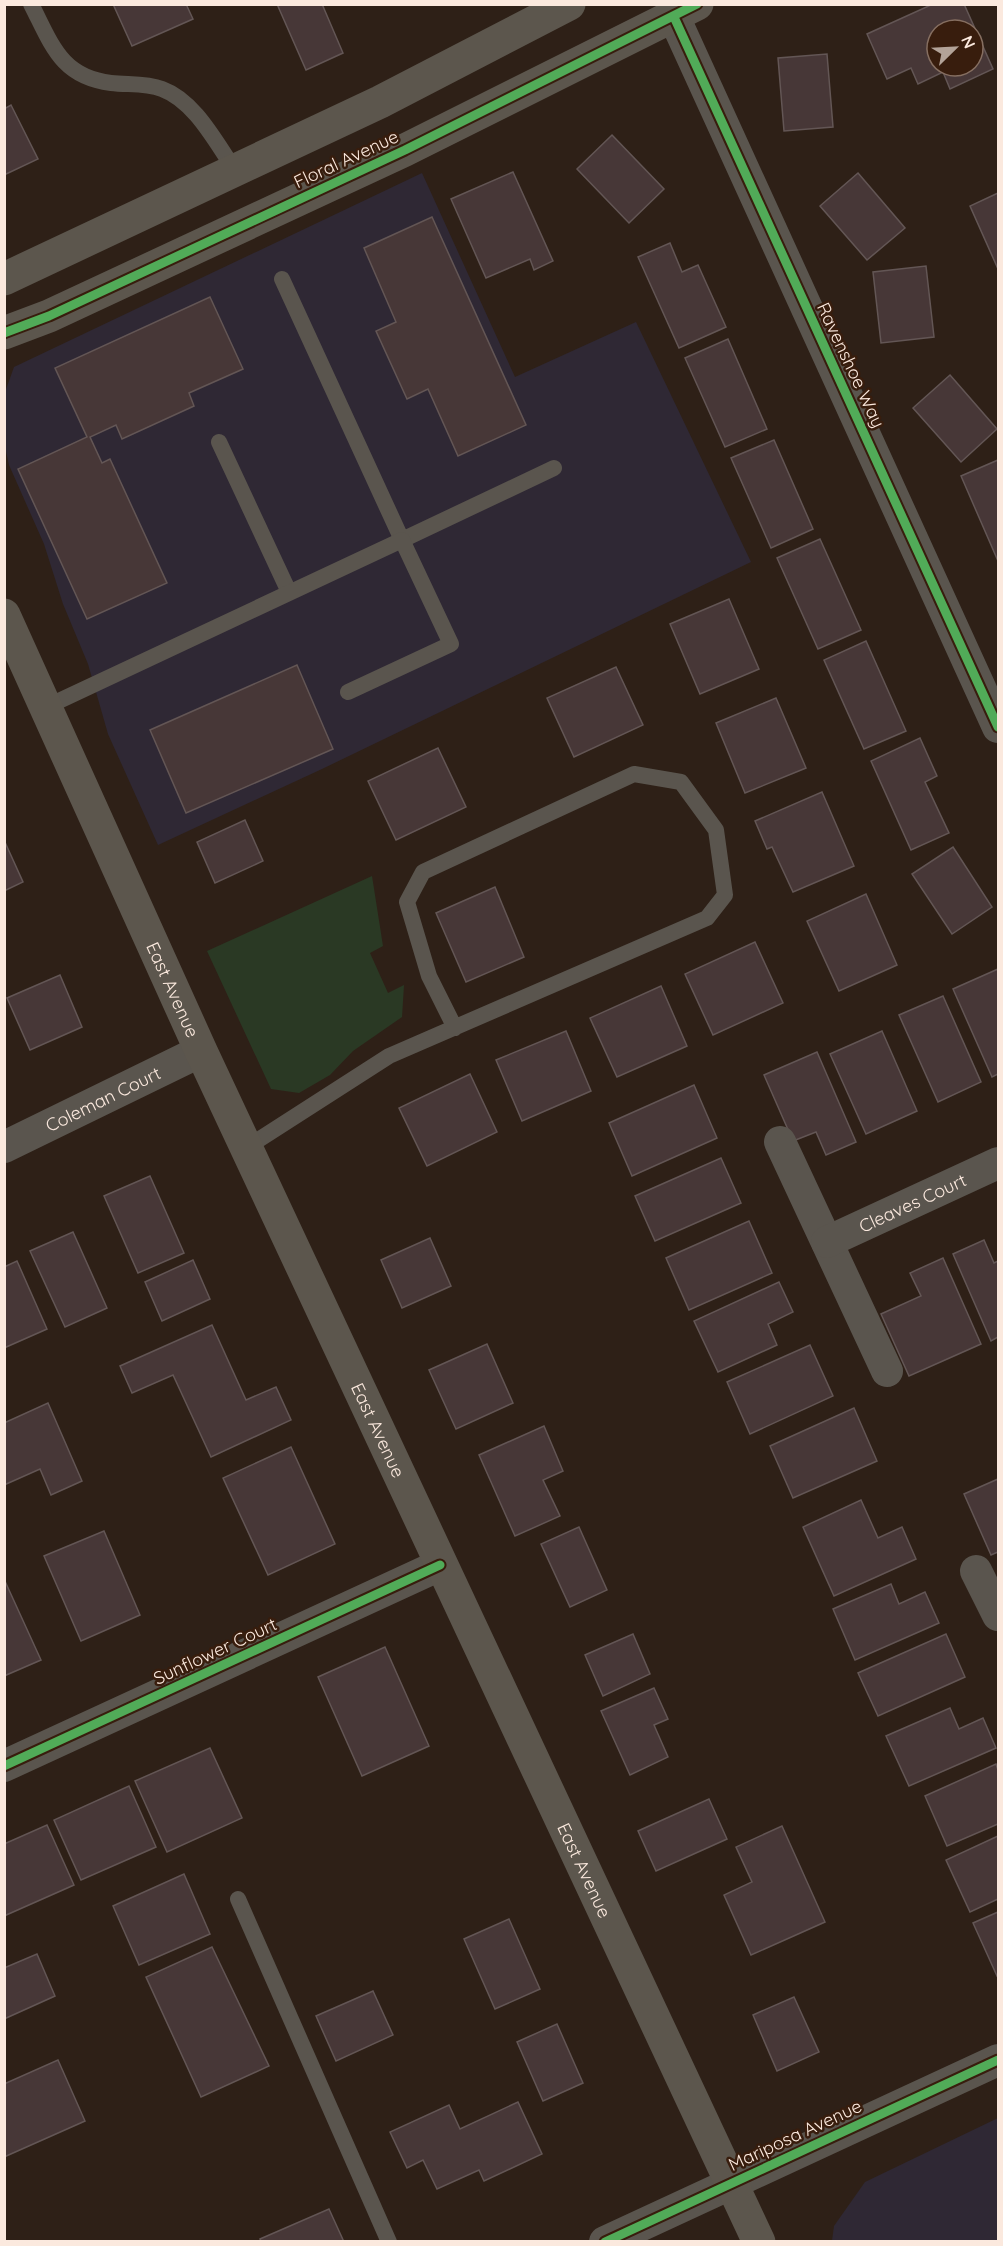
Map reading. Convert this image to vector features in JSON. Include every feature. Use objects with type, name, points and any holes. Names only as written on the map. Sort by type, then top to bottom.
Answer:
[{"type":"main road","name":"Floral Avenue","points":[[4,279],[380,102],[569,4]]},
{"type":"main road","name":"Floral Avenue","points":[[4,333],[49,316],[405,150],[685,10]]},
{"type":"main road","points":[[4,356],[49,316]]},
{"type":"main road","name":"East Avenue","points":[[4,615],[201,1052],[759,2241]]},
{"type":"street","name":"Ravenshoe Way","points":[[685,10],[999,727]]},
{"type":"street","name":"Coleman Court","points":[[4,1147],[201,1052]]},
{"type":"street","points":[[780,1142],[887,1371]]},
{"type":"street","name":"Cleaves Court","points":[[827,1242],[999,1163]]},
{"type":"street","name":"Sunflower Court","points":[[4,1766],[440,1565]]},
{"type":"street","points":[[976,1571],[999,1616]]},
{"type":"street","name":"Mariposa Avenue","points":[[605,2241],[999,2061]]},
{"type":"lane","points":[[31,4],[56,51],[70,70],[87,79],[163,89],[192,111],[235,170]]},
{"type":"lane","points":[[282,279],[451,644],[348,692]]},
{"type":"lane","points":[[219,442],[290,592]]},
{"type":"lane","points":[[46,707],[554,468]]},
{"type":"lane","points":[[246,1148],[389,1056],[455,1028],[707,918],[725,895],[716,830],[681,782],[634,774],[423,872],[407,902],[429,976],[455,1028]]},
{"type":"lane","points":[[238,1899],[389,2241]]},
{"type":"shaded area","points":[[422,173],[515,377],[636,322],[751,562],[322,769],[158,845],[108,734],[88,664],[63,604],[44,544],[9,465],[5,447],[4,395],[14,367]]},
{"type":"shaded area","points":[[998,2118],[998,2241],[832,2241],[834,2226],[865,2182]]},
{"type":"green space","points":[[372,876],[383,946],[370,953],[388,993],[404,985],[402,1017],[353,1051],[330,1075],[299,1093],[271,1089],[207,951]]},
{"type":"building","points":[[113,4],[186,4],[193,19],[132,46]]},
{"type":"building","points":[[277,4],[322,4],[343,53],[306,70]]},
{"type":"building","points":[[933,4],[964,4],[970,18],[925,18],[925,78],[930,78],[918,84],[911,68],[887,79],[867,34]]},
{"type":"building","points":[[985,51],[993,69],[985,73]]},
{"type":"building","points":[[827,54],[833,127],[784,131],[778,58]]},
{"type":"building","points":[[945,78],[974,78],[950,89]]},
{"type":"building","points":[[11,105],[38,159],[4,175],[4,109]]},
{"type":"building","points":[[612,135],[664,189],[629,223],[577,169]]},
{"type":"building","points":[[513,172],[553,261],[534,270],[530,259],[486,278],[451,199]]},
{"type":"building","points":[[858,173],[905,228],[867,260],[820,206]]},
{"type":"building","points":[[998,193],[998,269],[970,206]]},
{"type":"building","points":[[432,217],[526,425],[458,456],[428,389],[407,399],[376,331],[396,322],[364,248]]},
{"type":"building","points":[[670,243],[682,272],[698,265],[726,327],[679,348],[638,257]]},
{"type":"building","points":[[926,266],[934,337],[881,343],[873,272]]},
{"type":"building","points":[[210,297],[243,369],[189,393],[194,406],[122,439],[116,425],[90,437],[102,463],[110,459],[167,583],[87,619],[18,469],[87,437],[55,368]]},
{"type":"building","points":[[728,339],[767,429],[725,447],[685,358]]},
{"type":"building","points":[[950,375],[997,429],[961,462],[913,408]]},
{"type":"building","points":[[774,440],[813,529],[771,548],[731,458]]},
{"type":"building","points":[[998,460],[998,561],[961,476]]},
{"type":"building","points":[[820,539],[861,630],[818,649],[777,558]]},
{"type":"building","points":[[729,599],[759,669],[700,694],[670,624]]},
{"type":"building","points":[[866,641],[906,731],[864,749],[824,660]]},
{"type":"building","points":[[297,665],[333,749],[186,813],[150,730]]},
{"type":"building","points":[[616,667],[643,725],[574,757],[547,698]]},
{"type":"building","points":[[776,698],[806,768],[745,793],[716,723]]},
{"type":"building","points":[[920,738],[937,776],[925,782],[949,833],[911,850],[871,761]]},
{"type":"building","points":[[438,748],[466,807],[396,840],[368,781]]},
{"type":"building","points":[[822,792],[854,866],[793,892],[772,847],[767,849],[755,821]]},
{"type":"building","points":[[245,820],[263,861],[215,883],[197,842]]},
{"type":"building","points":[[4,840],[23,882],[4,891]]},
{"type":"building","points":[[953,847],[992,907],[952,934],[912,874]]},
{"type":"building","points":[[495,887],[524,957],[466,982],[436,913]]},
{"type":"building","points":[[866,894],[897,965],[839,991],[807,921]]},
{"type":"building","points":[[755,942],[783,1003],[713,1035],[685,974]]},
{"type":"building","points":[[998,969],[998,1074],[992,1077],[953,989]]},
{"type":"building","points":[[60,975],[82,1027],[30,1050],[7,998]]},
{"type":"building","points":[[661,986],[687,1046],[617,1077],[590,1018]]},
{"type":"building","points":[[943,996],[981,1082],[938,1102],[899,1015]]},
{"type":"building","points":[[566,1031],[591,1091],[522,1121],[496,1060]]},
{"type":"building","points":[[882,1031],[917,1111],[866,1134],[830,1054]]},
{"type":"building","points":[[817,1052],[856,1142],[826,1155],[816,1132],[793,1141],[764,1075]]},
{"type":"building","points":[[470,1074],[497,1132],[427,1166],[399,1108]]},
{"type":"building","points":[[694,1085],[717,1138],[632,1176],[609,1123]]},
{"type":"building","points":[[721,1158],[741,1203],[655,1241],[635,1196]]},
{"type":"building","points":[[150,1176],[184,1253],[138,1273],[104,1196]]},
{"type":"building","points":[[749,1221],[772,1273],[689,1310],[666,1258]]},
{"type":"building","points":[[73,1232],[107,1308],[65,1327],[30,1251]]},
{"type":"building","points":[[430,1238],[451,1286],[402,1308],[381,1260]]},
{"type":"building","points":[[984,1240],[994,1263],[998,1261],[998,1337],[991,1341],[953,1254]]},
{"type":"building","points":[[943,1258],[981,1344],[909,1376],[881,1314],[921,1296],[910,1273]]},
{"type":"building","points":[[193,1260],[210,1299],[162,1321],[145,1282]]},
{"type":"building","points":[[17,1261],[47,1329],[4,1348],[4,1267]]},
{"type":"building","points":[[779,1282],[793,1312],[768,1324],[777,1345],[718,1372],[694,1321]]},
{"type":"building","points":[[212,1325],[246,1400],[276,1387],[291,1420],[211,1457],[173,1375],[132,1393],[120,1366]]},
{"type":"building","points":[[487,1344],[513,1403],[456,1429],[429,1370]]},
{"type":"building","points":[[810,1345],[833,1396],[750,1434],[727,1382]]},
{"type":"building","points":[[48,1403],[82,1481],[51,1495],[40,1469],[4,1485],[4,1423]]},
{"type":"building","points":[[854,1408],[877,1461],[793,1498],[770,1446]]},
{"type":"building","points":[[544,1426],[563,1471],[543,1480],[560,1516],[515,1536],[479,1455]]},
{"type":"building","points":[[291,1447],[335,1544],[268,1575],[223,1478]]},
{"type":"building","points":[[998,1479],[998,1552],[991,1555],[964,1494]]},
{"type":"building","points":[[861,1500],[878,1538],[902,1527],[916,1559],[834,1596],[803,1527]]},
{"type":"building","points":[[579,1527],[607,1590],[570,1607],[541,1544]]},
{"type":"building","points":[[104,1531],[140,1615],[81,1641],[44,1556]]},
{"type":"building","points":[[4,1579],[41,1660],[4,1676]]},
{"type":"building","points":[[891,1584],[899,1604],[925,1592],[939,1623],[855,1660],[833,1609]]},
{"type":"building","points":[[633,1634],[650,1674],[603,1696],[585,1655]]},
{"type":"building","points":[[946,1634],[965,1677],[878,1716],[858,1673]]},
{"type":"building","points":[[385,1647],[429,1746],[362,1776],[318,1677]]},
{"type":"building","points":[[654,1688],[668,1719],[654,1725],[668,1757],[630,1775],[601,1711]]},
{"type":"building","points":[[950,1708],[959,1729],[983,1718],[996,1748],[909,1786],[886,1736]]},
{"type":"building","points":[[210,1748],[242,1818],[167,1852],[135,1781]]},
{"type":"building","points":[[996,1764],[998,1824],[947,1846],[925,1796]]},
{"type":"building","points":[[129,1786],[156,1847],[81,1880],[54,1820]]},
{"type":"building","points":[[709,1799],[727,1839],[656,1871],[638,1831]]},
{"type":"building","points":[[47,1825],[74,1885],[4,1916],[4,1844]]},
{"type":"building","points":[[782,1826],[825,1922],[751,1955],[724,1895],[752,1882],[736,1847]]},
{"type":"building","points":[[998,1836],[998,1899],[970,1912],[946,1860]]},
{"type":"building","points":[[184,1874],[210,1934],[139,1965],[113,1906]]},
{"type":"building","points":[[998,1912],[998,1975],[997,1976],[973,1923]]},
{"type":"building","points":[[509,1919],[540,1989],[495,2009],[464,1939]]},
{"type":"building","points":[[212,1947],[269,2066],[201,2097],[146,1977]]},
{"type":"building","points":[[37,1954],[55,1996],[4,2019],[4,1968]]},
{"type":"building","points":[[373,1991],[393,2035],[336,2061],[316,2016]]},
{"type":"building","points":[[794,1997],[819,2052],[777,2071],[753,2015]]},
{"type":"building","points":[[557,2024],[583,2083],[543,2101],[517,2042]]},
{"type":"building","points":[[58,2060],[85,2121],[4,2157],[4,2084]]},
{"type":"building","points":[[518,2102],[542,2154],[484,2181],[479,2170],[437,2189],[423,2160],[407,2168],[390,2132],[449,2105],[460,2129]]},
{"type":"building","points":[[329,2209],[344,2242],[261,2242],[260,2239]]},
{"type":"cycle path","points":[[4,333],[49,316],[405,150],[697,4]]},
{"type":"cycle path","points":[[674,17],[998,727]]},
{"type":"cycle path","points":[[4,1766],[440,1565]]},
{"type":"cycle path","points":[[605,2242],[998,2060]]}]
